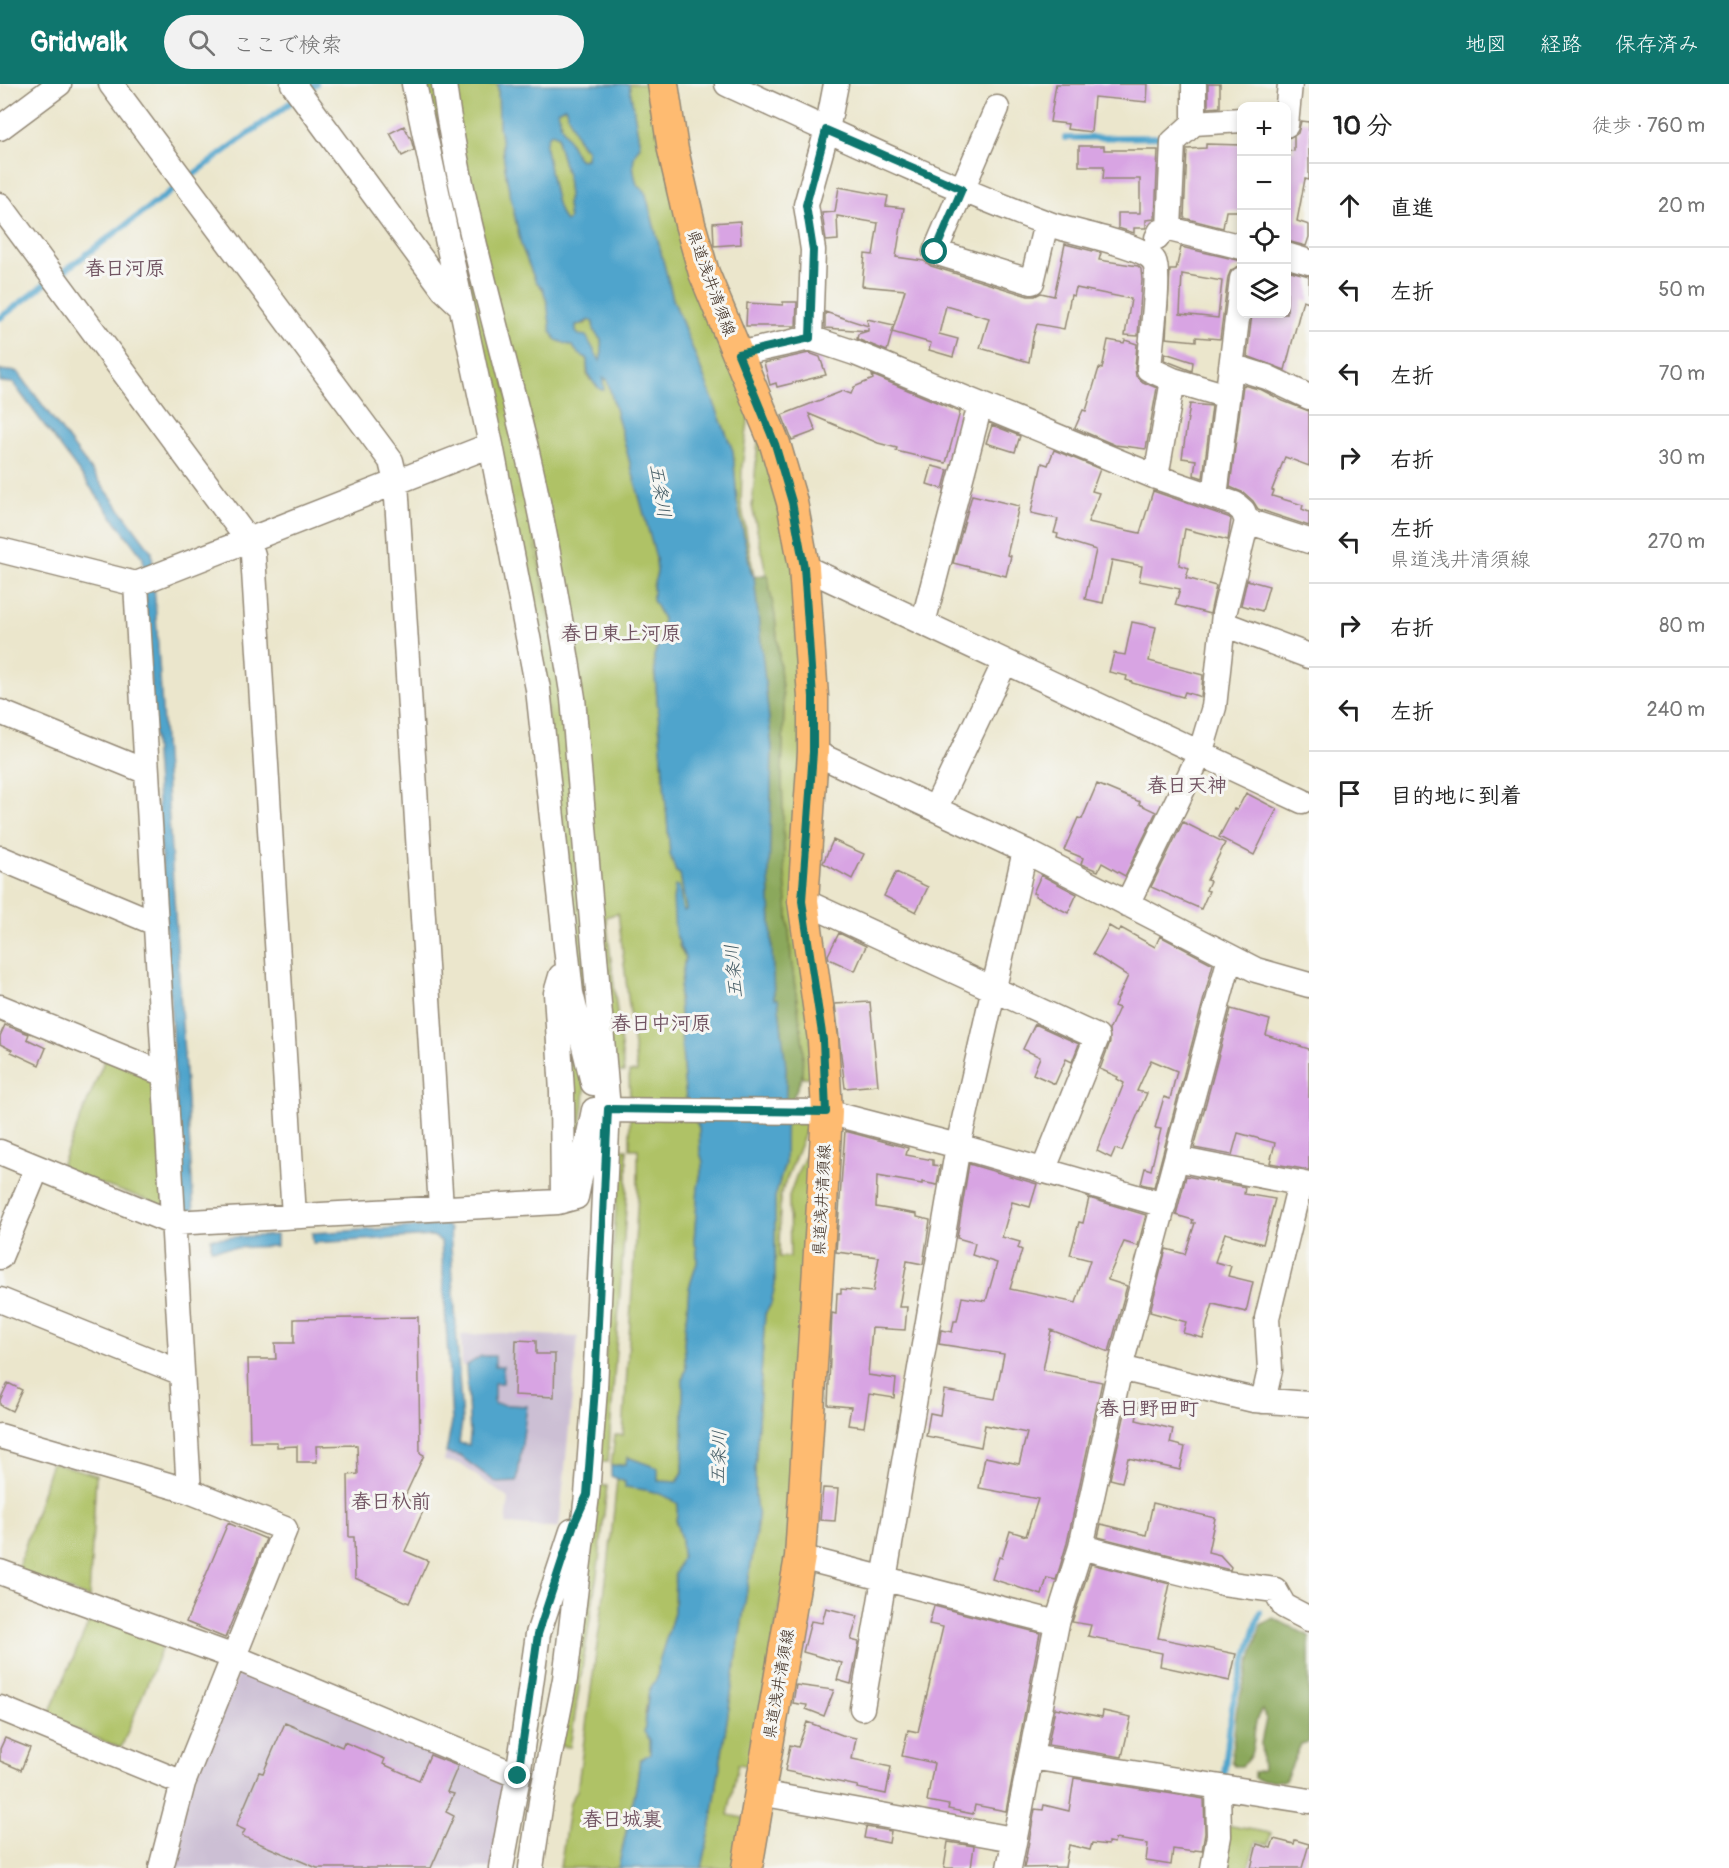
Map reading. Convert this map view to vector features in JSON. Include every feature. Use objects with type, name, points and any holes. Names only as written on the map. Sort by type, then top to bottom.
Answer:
[{"type":"main road","name":"県道浅井清須線","points":[[663,84],[673,150],[704,273],[775,444],[792,502],[804,567],[813,697],[813,752],[802,901],[823,1040],[800,1557],[747,1868]]},
{"type":"street","points":[[0,128],[59,84]]},
{"type":"street","points":[[111,84],[391,460],[396,482],[441,1208]]},
{"type":"street","points":[[293,84],[444,290],[460,305]]},
{"type":"street","points":[[0,1152],[173,1223],[441,1208],[563,1200],[576,1197],[606,1109],[593,1078],[571,993],[538,689],[491,446],[414,84]]},
{"type":"street","points":[[444,84],[451,136],[476,253],[527,454],[570,677],[606,1109],[595,1388],[587,1495],[565,1679],[542,1795],[531,1868]]},
{"type":"street","points":[[727,84],[826,130],[1046,223],[1148,254],[1155,262],[1156,296],[1149,369],[1173,380],[1227,396]]},
{"type":"street","points":[[810,338],[813,250],[806,205],[836,84]]},
{"type":"street","points":[[1194,84],[1194,123]]},
{"type":"street","points":[[1289,102],[1290,84]]},
{"type":"street","points":[[997,108],[935,252],[1032,282],[1046,223]]},
{"type":"street","points":[[1169,229],[1173,142],[1194,123],[1237,120]]},
{"type":"street","points":[[0,205],[248,540],[254,555],[294,1216]]},
{"type":"street","points":[[1148,254],[1161,232],[1169,229],[1237,246]]},
{"type":"street","points":[[1291,256],[1309,262]]},
{"type":"street","points":[[1215,496],[1237,318]]},
{"type":"street","points":[[738,354],[810,338],[855,353],[1156,477],[1215,496],[1234,504],[1243,511],[1247,521],[1224,614],[1214,707],[1200,753],[1127,904]]},
{"type":"street","points":[[1231,366],[1267,377],[1309,397]]},
{"type":"street","points":[[1156,477],[1173,380]]},
{"type":"street","points":[[923,623],[980,405]]},
{"type":"street","points":[[0,550],[146,580],[491,446]]},
{"type":"street","points":[[1247,521],[1309,541]]},
{"type":"street","points":[[804,567],[1302,801]]},
{"type":"street","points":[[146,580],[147,772],[189,1491]]},
{"type":"street","points":[[1224,624],[1309,656]]},
{"type":"street","points":[[935,809],[1005,662]]},
{"type":"street","points":[[0,712],[147,772]]},
{"type":"street","points":[[813,752],[1025,851],[1256,970],[1309,985]]},
{"type":"street","points":[[862,1708],[957,1146],[1025,851]]},
{"type":"street","points":[[0,858],[155,923]]},
{"type":"street","points":[[802,901],[1097,1037],[1043,1171]]},
{"type":"street","points":[[563,1200],[562,1092],[556,993],[568,953]]},
{"type":"street","points":[[1009,1868],[1057,1623],[1081,1547],[1120,1368],[1230,957]]},
{"type":"street","points":[[0,1007],[164,1074]]},
{"type":"street","points":[[606,1109],[819,1112],[957,1146],[1164,1205]]},
{"type":"street","points":[[1176,1159],[1304,1184],[1267,1318],[1270,1370],[1263,1401]]},
{"type":"street","points":[[0,1257],[37,1168]]},
{"type":"street","points":[[0,1300],[182,1373]]},
{"type":"street","points":[[1120,1368],[1263,1401],[1309,1404]]},
{"type":"street","points":[[0,1436],[189,1491],[285,1529],[183,1783],[161,1868]]},
{"type":"street","points":[[501,1868],[518,1776],[538,1634],[574,1524],[587,1495]]},
{"type":"street","points":[[1081,1547],[1223,1583],[1275,1590],[1284,1606],[1309,1619]]},
{"type":"street","points":[[800,1557],[1057,1623]]},
{"type":"street","points":[[0,1572],[234,1656],[518,1776]]},
{"type":"street","points":[[0,1708],[183,1783]]},
{"type":"street","points":[[1031,1757],[1309,1801]]},
{"type":"street","points":[[1213,1868],[1218,1836],[1218,1787]]},
{"type":"street","points":[[760,1793],[1013,1839]]},
{"type":"shaded area","points":[[502,1333],[578,1337],[559,1528],[506,1524],[509,1499],[460,1464],[444,1461],[446,1453],[467,1460],[494,1404],[494,1383],[503,1383],[503,1367],[495,1366],[482,1356],[462,1366],[461,1335]]},
{"type":"shaded area","points":[[245,1670],[503,1775],[509,1785],[494,1868],[169,1868],[187,1794],[239,1673]]},
{"type":"green space","points":[[420,84],[436,84],[523,462],[559,649],[599,1056],[578,992],[546,701]]},
{"type":"green space","points":[[450,84],[498,84],[499,125],[507,180],[521,245],[535,280],[543,289],[551,331],[556,339],[572,346],[579,354],[587,358],[587,374],[590,380],[607,379],[656,558],[657,573],[653,586],[653,600],[663,619],[661,638],[654,656],[670,854],[676,872],[680,873],[686,910],[682,910],[679,946],[685,958],[679,995],[684,1081],[688,1102],[630,1101],[629,1072],[637,1072],[618,913],[606,917],[624,1072],[612,1073],[590,840]]},
{"type":"green space","points":[[629,84],[653,84],[749,414],[742,467],[741,502],[754,577],[751,572],[737,501],[733,451],[673,299],[645,191],[637,185],[634,160],[640,146]]},
{"type":"green space","points":[[565,107],[580,144],[587,150],[586,159],[580,160],[577,157],[561,125],[558,111]]},
{"type":"green space","points":[[552,132],[558,136],[567,175],[569,219],[566,222],[556,198],[545,145]]},
{"type":"green space","points":[[593,320],[594,331],[601,340],[600,361],[576,332],[576,324],[585,324]]},
{"type":"green space","points":[[761,440],[795,572],[811,1037],[810,1077],[802,1077],[803,1044],[791,958],[784,862],[782,774],[784,709],[775,616],[752,506],[758,442]]},
{"type":"green space","points":[[767,574],[775,616],[784,709],[782,774],[784,862],[791,958],[803,1044],[802,1077],[791,1102],[785,1101],[786,1068],[778,1000],[774,999],[769,875],[772,748],[754,577]]},
{"type":"green space","points":[[567,1006],[585,1086],[578,1147],[572,1146]]},
{"type":"green space","points":[[106,1057],[157,1082],[165,1206],[59,1170]]},
{"type":"green space","points":[[630,1118],[695,1118],[699,1128],[700,1152],[703,1161],[698,1188],[694,1241],[697,1249],[697,1263],[689,1288],[684,1342],[686,1369],[683,1378],[683,1472],[677,1482],[658,1481],[657,1468],[628,1457],[626,1464],[611,1466],[615,1435],[623,1435],[638,1194],[638,1149],[630,1149]]},
{"type":"green space","points":[[785,1123],[809,1123],[780,1196],[779,1257],[790,1257],[789,1196],[812,1143],[787,1563],[752,1766],[738,1764],[728,1815],[744,1818],[735,1868],[702,1868],[710,1831],[758,1518],[755,1469],[765,1314],[771,1304],[775,1284],[775,1197],[785,1163]]},
{"type":"green space","points":[[617,1149],[627,1149],[627,1194],[608,1462],[598,1462],[617,1193]]},
{"type":"green space","points":[[52,1462],[96,1475],[89,1598],[17,1571]]},
{"type":"green space","points":[[617,1479],[625,1482],[626,1487],[647,1490],[678,1504],[676,1522],[681,1539],[682,1557],[675,1575],[674,1613],[659,1662],[657,1678],[649,1691],[645,1713],[650,1753],[640,1760],[618,1868],[560,1868],[570,1802],[577,1791],[609,1558]]},
{"type":"green space","points":[[596,1485],[607,1486],[599,1561],[570,1747],[560,1746]]},
{"type":"green space","points":[[93,1613],[165,1640],[121,1748],[47,1718]]},
{"type":"green space","points":[[1273,1618],[1309,1636],[1309,1742],[1301,1744],[1285,1781],[1254,1778],[1254,1772],[1263,1770],[1261,1743],[1266,1719],[1262,1710],[1255,1725],[1250,1757],[1242,1766],[1234,1766],[1231,1762],[1237,1707],[1261,1625]]},
{"type":"green space","points":[[1225,1825],[1271,1833],[1268,1844],[1256,1841],[1248,1868],[1219,1868]]},
{"type":"water","name":"五条川","points":[[498,84],[629,84],[640,146],[634,160],[637,185],[645,191],[673,299],[733,451],[737,501],[751,572],[754,577],[772,748],[769,875],[774,999],[778,999],[786,1068],[785,1163],[775,1197],[775,1284],[771,1304],[765,1314],[755,1469],[758,1518],[710,1831],[702,1868],[618,1868],[640,1760],[650,1753],[650,1740],[644,1732],[649,1690],[657,1678],[659,1662],[674,1613],[675,1574],[682,1556],[681,1539],[676,1522],[678,1504],[647,1490],[625,1487],[625,1482],[611,1476],[611,1466],[626,1464],[627,1457],[658,1468],[658,1481],[677,1482],[683,1472],[683,1378],[686,1369],[684,1343],[689,1288],[697,1263],[697,1249],[694,1241],[698,1188],[703,1162],[700,1152],[699,1128],[686,1098],[684,1081],[679,995],[685,958],[675,932],[673,900],[675,886],[679,886],[683,911],[686,910],[680,874],[676,872],[670,854],[654,656],[661,638],[663,619],[653,600],[653,586],[657,573],[656,558],[607,379],[603,378],[604,390],[601,390],[589,376],[587,358],[579,354],[572,346],[556,340],[551,331],[543,289],[535,280],[521,245],[507,180],[499,125]],"holes":[[[565,107],[576,135],[587,150],[586,159],[580,160],[577,157],[561,125],[558,111]],[[552,133],[558,136],[567,175],[569,219],[566,222],[559,209],[553,186],[545,145],[548,136]],[[589,320],[593,321],[594,331],[601,340],[600,361],[586,336],[576,332],[576,325]]]},
{"type":"water","points":[[0,370],[18,372],[152,552],[194,1212],[183,1212],[143,558],[13,383],[0,382]]},
{"type":"water","points":[[446,1225],[450,1229],[462,1423],[459,1443],[469,1445],[470,1435],[466,1366],[481,1356],[495,1356],[495,1366],[503,1366],[503,1383],[494,1383],[494,1404],[527,1406],[517,1482],[497,1483],[460,1456],[446,1453],[452,1422],[441,1241],[433,1236],[313,1243],[312,1233]]},
{"type":"water","points":[[276,1235],[276,1246],[211,1249],[211,1238]]},
{"type":"building","points":[[1056,84],[1148,84],[1147,102],[1094,97],[1091,132],[1067,129],[1068,124],[1050,122]]},
{"type":"building","points":[[1208,84],[1220,84],[1220,107],[1208,108]]},
{"type":"building","points":[[1301,121],[1309,122],[1309,180],[1305,179],[1297,221],[1309,225],[1306,246],[1291,242],[1291,151],[1294,151],[1294,136],[1298,133]]},
{"type":"building","points":[[404,126],[414,150],[402,156],[390,133]]},
{"type":"building","points":[[1206,144],[1237,145],[1237,211],[1226,211],[1223,228],[1184,218],[1187,149],[1206,148]]},
{"type":"building","points":[[1079,146],[1104,146],[1104,150],[1158,150],[1155,219],[1146,220],[1146,228],[1134,228],[1134,233],[1118,228],[1118,213],[1140,213],[1140,179],[1103,179],[1104,166],[1079,166]]},
{"type":"building","points":[[839,187],[888,196],[886,206],[904,208],[896,257],[924,261],[931,266],[1028,296],[1041,293],[1054,296],[1065,244],[1101,253],[1099,260],[1138,266],[1141,269],[1142,280],[1138,336],[1125,335],[1131,299],[1076,288],[1074,296],[1071,295],[1064,329],[1037,324],[1029,362],[980,348],[989,318],[946,306],[939,334],[958,339],[953,357],[929,350],[931,343],[892,332],[905,290],[862,286],[865,254],[873,255],[878,223],[837,216],[838,240],[826,241],[822,213],[835,212]]},
{"type":"building","points":[[740,221],[741,244],[714,246],[713,223]]},
{"type":"building","points":[[1181,247],[1237,260],[1237,267],[1231,270],[1228,277],[1220,339],[1196,337],[1196,341],[1166,338],[1170,270],[1176,270]],"holes":[[[1182,274],[1222,281],[1218,318],[1180,314]]]},
{"type":"building","points":[[1291,271],[1309,276],[1309,302],[1303,300],[1285,370],[1247,356],[1252,318],[1291,318]]},
{"type":"building","points":[[783,302],[797,302],[796,326],[746,326],[747,303],[783,305]]},
{"type":"building","points":[[825,312],[868,326],[867,319],[894,325],[887,351],[857,339],[858,334],[868,331],[825,328]]},
{"type":"building","points":[[1108,340],[1124,343],[1125,340],[1137,344],[1136,376],[1157,388],[1146,449],[1115,445],[1075,428],[1083,410],[1086,411],[1099,368],[1102,369]]},
{"type":"building","points":[[809,353],[820,357],[826,375],[777,387],[776,383],[770,385],[764,363]]},
{"type":"building","points":[[1165,353],[1193,362],[1192,371],[1164,360]]},
{"type":"building","points":[[872,375],[960,412],[946,463],[896,451],[897,448],[878,443],[809,414],[816,431],[792,440],[782,415],[843,391],[851,394],[854,387],[873,379]]},
{"type":"building","points":[[1243,385],[1262,390],[1309,411],[1309,466],[1285,457],[1272,490],[1274,491],[1272,496],[1303,505],[1302,509],[1309,512],[1309,526],[1258,509],[1244,493],[1230,487]]},
{"type":"building","points":[[1190,404],[1212,406],[1203,478],[1194,475],[1196,460],[1182,458]]},
{"type":"building","points":[[992,425],[1020,436],[1015,452],[986,443]]},
{"type":"building","points":[[1054,450],[1100,469],[1092,491],[1099,493],[1088,522],[1140,533],[1153,491],[1231,519],[1228,540],[1185,529],[1179,565],[1189,568],[1186,578],[1216,586],[1210,614],[1175,605],[1180,589],[1139,581],[1142,566],[1112,560],[1103,603],[1085,599],[1096,550],[1057,538],[1058,534],[1054,533],[1058,519],[1031,513],[1042,463],[1048,465]]},
{"type":"building","points":[[932,466],[948,470],[943,489],[927,484]]},
{"type":"building","points":[[972,495],[1019,506],[1007,555],[1011,556],[1006,576],[953,563]]},
{"type":"building","points":[[1247,580],[1269,586],[1262,611],[1241,605]]},
{"type":"building","points":[[1132,622],[1156,627],[1149,661],[1203,675],[1201,697],[1185,692],[1183,697],[1132,683],[1126,680],[1127,676],[1109,672],[1114,653],[1125,655]]},
{"type":"building","points":[[1097,784],[1140,802],[1139,804],[1156,812],[1125,876],[1102,863],[1098,871],[1081,864],[1083,858],[1064,850],[1078,818],[1082,819]]},
{"type":"building","points":[[1246,793],[1277,809],[1254,855],[1219,837],[1234,809],[1237,810]]},
{"type":"building","points":[[1183,822],[1225,843],[1207,880],[1210,881],[1206,890],[1209,891],[1201,909],[1151,887]]},
{"type":"building","points":[[833,840],[864,854],[852,879],[823,863]]},
{"type":"building","points":[[896,872],[928,887],[916,912],[884,896]]},
{"type":"building","points":[[1041,875],[1077,894],[1068,913],[1035,896],[1036,894],[1033,893]]},
{"type":"building","points":[[1109,926],[1119,932],[1121,928],[1155,947],[1160,936],[1213,964],[1154,1187],[1141,1184],[1145,1168],[1151,1170],[1161,1129],[1155,1128],[1164,1097],[1170,1099],[1177,1071],[1151,1060],[1137,1091],[1147,1093],[1122,1151],[1115,1149],[1111,1158],[1097,1151],[1124,1083],[1117,1079],[1118,1077],[1100,1069],[1110,1042],[1109,1030],[1119,1008],[1114,1006],[1128,976],[1093,954]]},
{"type":"building","points":[[839,933],[866,946],[855,971],[829,959],[828,955]]},
{"type":"building","points":[[870,1002],[878,1085],[845,1088],[835,1004]]},
{"type":"building","points":[[1231,1009],[1270,1020],[1266,1035],[1309,1049],[1309,1170],[1270,1163],[1275,1143],[1238,1133],[1232,1155],[1194,1148]]},
{"type":"building","points":[[1035,1024],[1079,1044],[1072,1062],[1066,1059],[1055,1084],[1033,1074],[1040,1057],[1023,1049]]},
{"type":"building","points":[[5,1025],[29,1034],[27,1039],[46,1048],[39,1065],[11,1052],[12,1050],[0,1044],[0,1036]]},
{"type":"building","points":[[845,1131],[908,1148],[906,1155],[933,1160],[933,1165],[940,1166],[937,1185],[877,1176],[876,1207],[917,1214],[917,1217],[930,1220],[923,1264],[907,1261],[899,1307],[907,1307],[905,1330],[872,1328],[868,1375],[896,1379],[894,1398],[869,1394],[864,1427],[848,1425],[851,1407],[828,1405],[832,1313],[836,1314],[837,1293],[841,1293],[841,1289],[873,1292],[879,1257],[836,1252]]},
{"type":"building","points":[[969,1164],[1037,1184],[1030,1207],[1012,1202],[1002,1237],[1020,1242],[1018,1248],[1022,1250],[1010,1289],[1076,1303],[1090,1260],[1070,1255],[1079,1222],[1083,1223],[1089,1198],[1146,1215],[1138,1246],[1124,1242],[1108,1278],[1108,1280],[1127,1286],[1109,1352],[1051,1330],[1043,1370],[1102,1382],[1067,1543],[1056,1580],[1047,1578],[1042,1595],[992,1579],[999,1557],[1002,1558],[1010,1531],[1026,1536],[1038,1499],[979,1488],[985,1457],[1019,1464],[1027,1433],[985,1425],[981,1447],[926,1436],[930,1413],[940,1415],[944,1390],[995,1399],[1004,1354],[939,1344],[941,1330],[952,1332],[962,1297],[986,1301],[997,1263],[972,1255],[975,1243],[957,1238]]},
{"type":"building","points":[[1186,1176],[1245,1187],[1244,1194],[1275,1199],[1263,1244],[1225,1233],[1215,1262],[1231,1266],[1228,1276],[1253,1282],[1246,1312],[1213,1304],[1203,1338],[1183,1333],[1186,1322],[1150,1312],[1166,1249],[1185,1254],[1195,1223],[1192,1223],[1193,1220],[1176,1215]]},
{"type":"building","points":[[418,1317],[420,1453],[424,1455],[404,1498],[425,1507],[405,1551],[428,1561],[409,1603],[355,1578],[354,1537],[349,1537],[348,1475],[358,1474],[357,1445],[316,1446],[317,1462],[297,1462],[297,1446],[277,1447],[277,1442],[250,1442],[248,1359],[276,1359],[275,1343],[294,1343],[294,1319]]},
{"type":"building","points":[[516,1340],[536,1341],[536,1354],[555,1354],[554,1397],[514,1395]]},
{"type":"building","points":[[8,1383],[22,1390],[12,1411],[0,1405]]},
{"type":"building","points":[[1128,1400],[1140,1403],[1136,1420],[1173,1429],[1170,1443],[1185,1447],[1180,1470],[1128,1458],[1122,1482],[1110,1479]]},
{"type":"building","points":[[823,1488],[838,1489],[835,1521],[820,1520]]},
{"type":"building","points":[[1153,1503],[1215,1518],[1208,1552],[1220,1555],[1231,1567],[1230,1570],[1098,1537],[1101,1524],[1146,1535]]},
{"type":"building","points":[[228,1523],[266,1539],[225,1638],[186,1622]]},
{"type":"building","points":[[1091,1564],[1170,1584],[1158,1638],[1236,1654],[1230,1681],[1160,1666],[1162,1653],[1088,1636],[1091,1625],[1072,1622]]},
{"type":"building","points":[[934,1606],[1040,1633],[1006,1811],[975,1805],[973,1814],[948,1809],[949,1805],[927,1801],[934,1763],[902,1756],[908,1730],[918,1732],[943,1627],[929,1624]]},
{"type":"building","points":[[826,1608],[858,1616],[851,1640],[859,1642],[851,1684],[837,1680],[842,1663],[803,1652],[811,1621],[822,1623]]},
{"type":"building","points":[[796,1685],[834,1690],[824,1716],[806,1709],[807,1705],[793,1703]]},
{"type":"building","points":[[1055,1708],[1102,1717],[1103,1711],[1131,1717],[1122,1757],[1048,1745]]},
{"type":"building","points":[[807,1722],[856,1738],[852,1759],[891,1767],[886,1794],[785,1771],[790,1745],[798,1747]]},
{"type":"building","points":[[285,1723],[342,1747],[344,1742],[385,1759],[383,1764],[419,1780],[430,1755],[458,1766],[447,1792],[454,1794],[446,1812],[454,1816],[431,1868],[317,1868],[242,1836],[245,1830],[236,1826],[259,1772],[263,1773]]},
{"type":"building","points":[[5,1738],[30,1748],[21,1770],[0,1761],[0,1749]]},
{"type":"building","points":[[1074,1778],[1204,1799],[1205,1833],[1202,1851],[1173,1849],[1171,1865],[1146,1861],[1148,1844],[1115,1839],[1114,1843],[1108,1842],[1108,1845],[1092,1843],[1090,1850],[1069,1845],[1065,1867],[1024,1868],[1035,1809],[1043,1810],[1044,1805],[1069,1811]]},
{"type":"building","points":[[866,1827],[891,1831],[889,1843],[864,1838]]},
{"type":"building","points":[[1274,1839],[1294,1844],[1295,1840],[1309,1844],[1302,1868],[1251,1868],[1257,1844],[1271,1848]]},
{"type":"building","points":[[948,1842],[974,1846],[971,1868],[944,1868]]},
{"type":"waterway","points":[[308,90],[316,84]]},
{"type":"waterway","points":[[190,177],[294,100]]},
{"type":"waterway","points":[[1065,138],[1169,137]]},
{"type":"waterway","points":[[64,271],[177,187]]},
{"type":"waterway","points":[[0,318],[48,282]]},
{"type":"waterway","points":[[1224,1775],[1232,1706],[1260,1612]]},
{"type":"district","name":"春日河原","points":[[125,268]]},
{"type":"district","name":"春日東上河原","points":[[621,633]]},
{"type":"district","name":"春日天神","points":[[1187,785]]},
{"type":"district","name":"春日中河原","points":[[661,1023]]},
{"type":"district","name":"春日野田町","points":[[1149,1408]]},
{"type":"district","name":"春日杁前","points":[[391,1501]]},
{"type":"district","name":"春日城裏","points":[[622,1819]]},
{"type":"route","points":[[518,1776],[538,1634],[574,1524],[587,1495],[595,1388],[608,1109],[826,1112],[823,1040],[802,901],[813,752],[813,697],[804,567],[792,502],[775,444],[738,354],[810,338],[813,250],[806,205],[826,130],[962,189],[935,252]]}]
